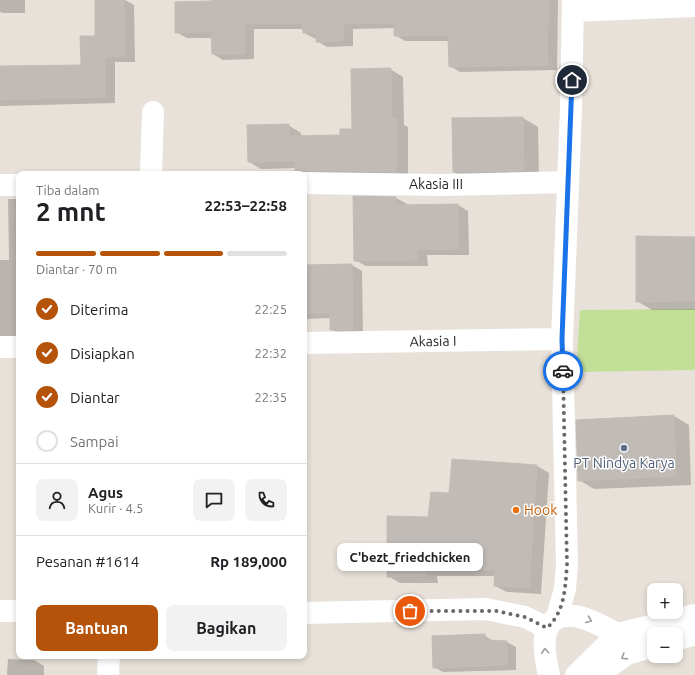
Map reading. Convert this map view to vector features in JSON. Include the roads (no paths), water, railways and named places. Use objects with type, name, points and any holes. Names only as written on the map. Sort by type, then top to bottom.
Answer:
[{"type":"street","points":[[549,675],[545,660],[544,642],[565,589],[567,565],[562,339],[573,6],[695,6]]},
{"type":"street","points":[[151,171],[153,112]]},
{"type":"street","name":"Akasia III","points":[[307,183],[443,185],[568,182]]},
{"type":"street","points":[[0,185],[16,185]]},
{"type":"street","name":"Akasia I","points":[[307,343],[562,339]]},
{"type":"street","points":[[0,347],[16,346]]},
{"type":"street","points":[[307,612],[486,610],[552,623],[575,616],[584,618],[618,634]]},
{"type":"street","points":[[0,611],[16,612]]},
{"type":"street","points":[[576,675],[618,634],[695,614]]},
{"type":"street","points":[[683,638],[695,634]]},
{"type":"street","points":[[597,675],[627,654],[647,648]]},
{"type":"street","points":[[108,675],[109,659]]},
{"type":"place","name":"PT Nindya Karya","points":[[624,448]]},
{"type":"place","name":"Hook","points":[[516,510]]},
{"type":"place","name":"C'bezt_friedchicken","points":[[410,611]]}]
